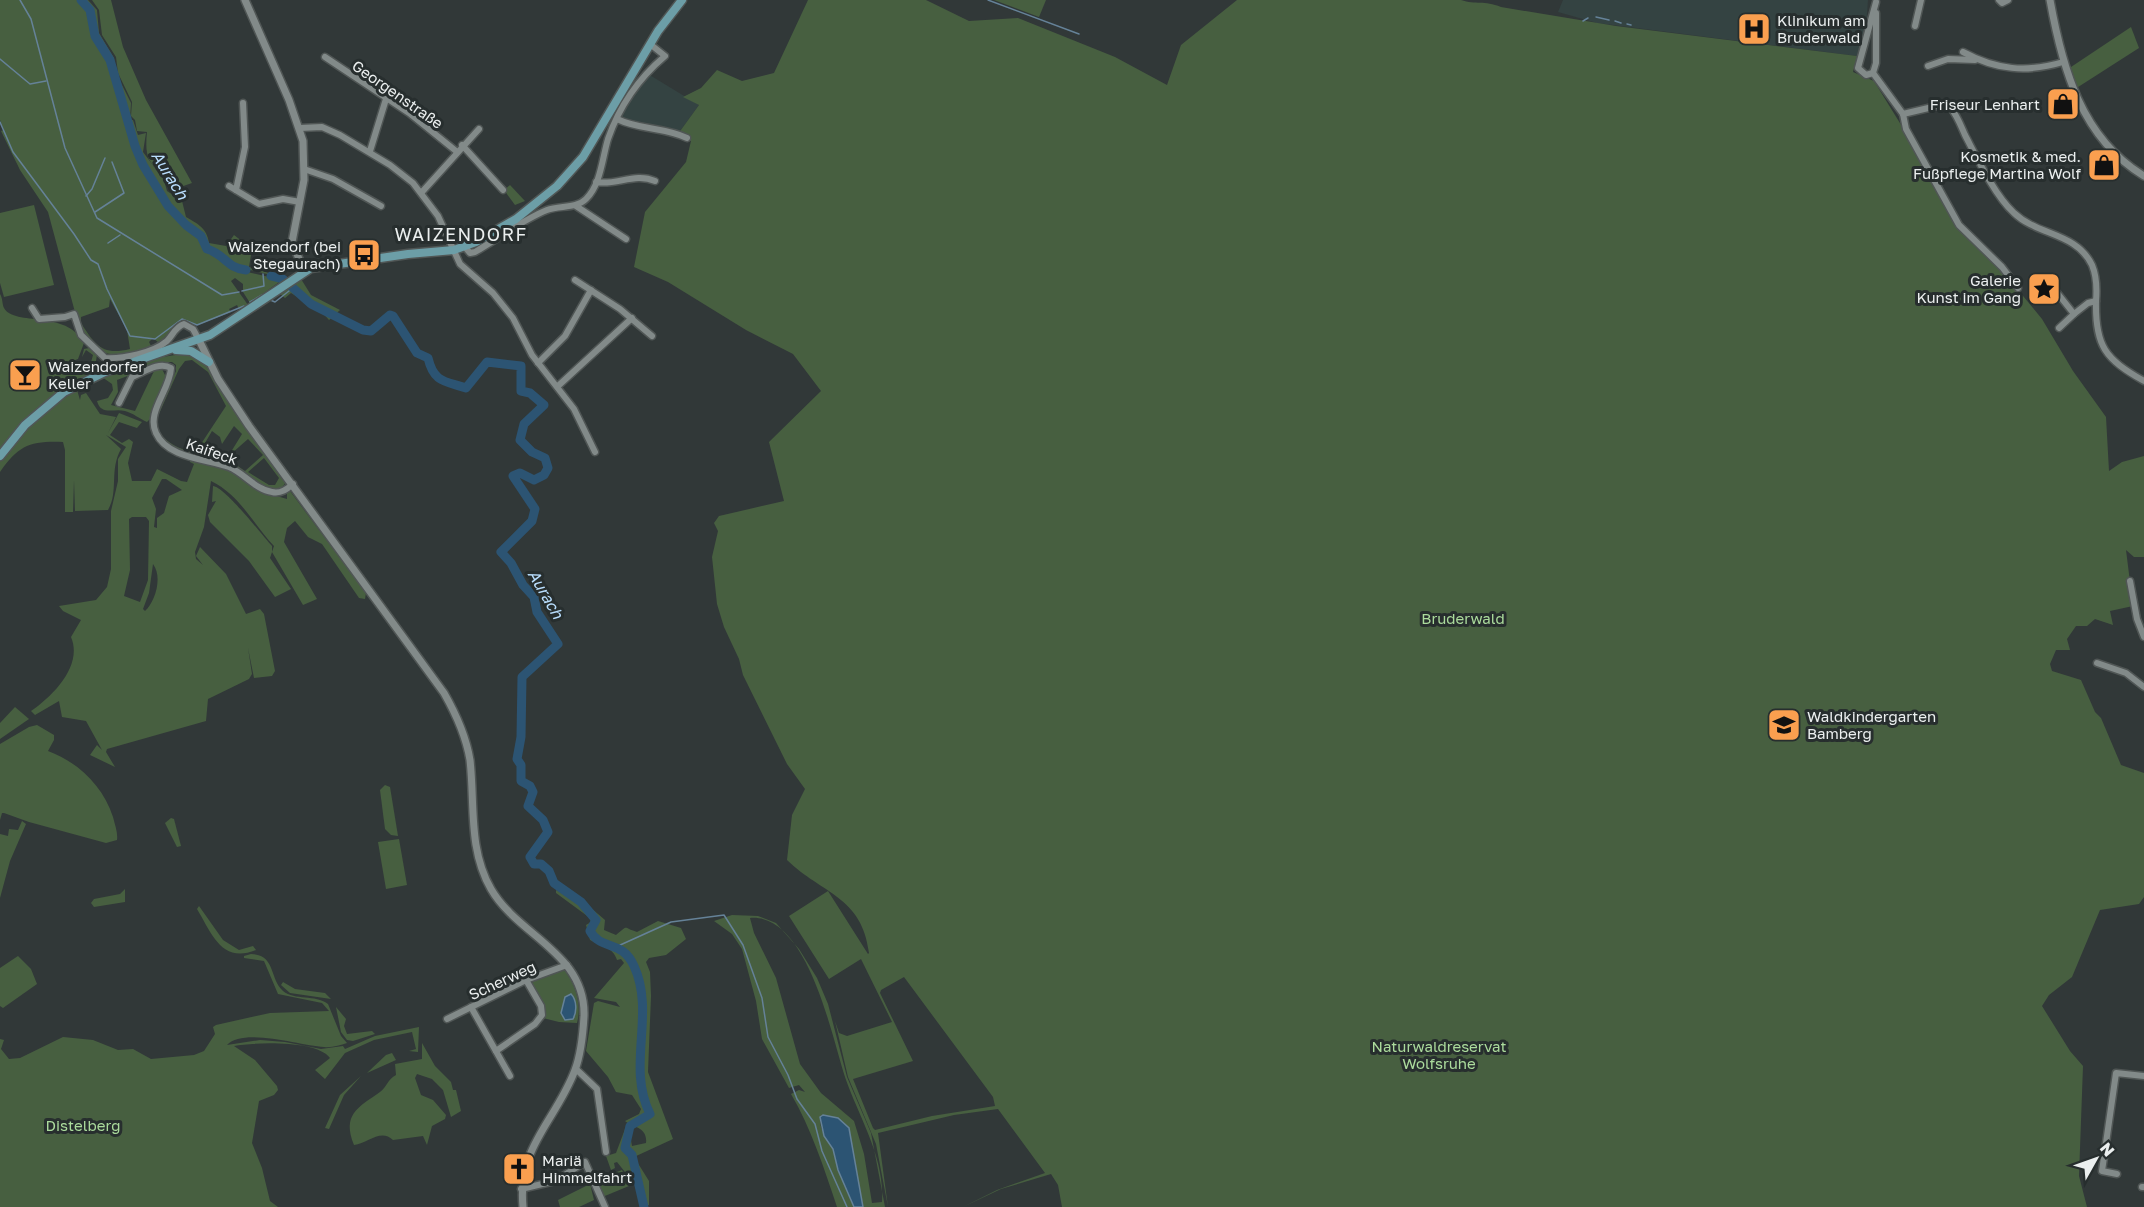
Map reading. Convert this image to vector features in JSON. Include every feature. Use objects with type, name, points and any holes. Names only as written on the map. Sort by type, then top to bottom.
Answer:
[{"type":"main road","points":[[0,456],[25,425],[64,392],[105,372],[199,340],[271,296],[304,271],[322,265],[454,250],[465,247],[518,218],[567,176],[590,146],[650,44],[682,0]]},
{"type":"main road","points":[[173,350],[191,351],[209,362]]},
{"type":"street","points":[[245,0],[300,128],[304,169],[292,242],[304,271]]},
{"type":"street","points":[[1915,26],[1921,0]]},
{"type":"street","points":[[1999,0],[2002,3],[2008,0]]},
{"type":"street","points":[[2050,0],[2063,62],[2076,98],[2095,129],[2113,152],[2144,176]]},
{"type":"street","points":[[1873,73],[1866,75],[1858,68],[1876,1]]},
{"type":"street","points":[[1873,73],[1876,63],[1876,1]]},
{"type":"street","points":[[576,206],[590,195],[597,183],[617,119],[639,82],[665,56],[650,44]]},
{"type":"street","points":[[1964,52],[1977,60],[2002,68],[2046,67],[2063,62]]},
{"type":"street","name":"Georgenstraße","points":[[325,57],[456,151]]},
{"type":"street","points":[[1928,66],[1948,59],[1977,60]]},
{"type":"street","points":[[1873,73],[1903,114],[1906,129],[1950,206],[1956,221],[2002,267],[2018,288]]},
{"type":"street","points":[[370,151],[386,99]]},
{"type":"street","points":[[236,190],[244,147],[243,103]]},
{"type":"street","points":[[1903,114],[1941,105],[1950,107],[2000,195],[2014,213],[2037,228],[2067,239],[2085,254],[2095,274],[2096,333],[2102,347],[2115,361],[2144,381]]},
{"type":"street","points":[[617,119],[636,126],[674,132],[687,138]]},
{"type":"street","points":[[300,128],[322,127],[370,151],[422,192],[444,226],[464,268],[493,293],[506,308],[538,363],[574,409],[595,452]]},
{"type":"street","points":[[422,192],[456,151],[478,129]]},
{"type":"street","points":[[462,145],[503,190]]},
{"type":"street","points":[[304,169],[333,178],[381,206]]},
{"type":"street","points":[[597,183],[604,184],[641,177],[655,181]]},
{"type":"street","points":[[229,186],[259,204],[283,199],[300,202]]},
{"type":"street","points":[[465,247],[473,253],[545,211],[560,206],[576,206],[626,239]]},
{"type":"street","points":[[575,280],[632,318],[652,336]]},
{"type":"street","points":[[2047,280],[2074,314]]},
{"type":"street","points":[[538,363],[565,336],[591,290]]},
{"type":"street","points":[[2059,328],[2088,303],[2096,301]]},
{"type":"street","points":[[32,308],[39,319],[74,314],[81,335],[105,358],[152,350],[168,340],[179,326],[184,324],[193,329],[209,362],[249,426],[444,693],[466,742],[475,841],[485,878],[499,902],[511,915],[565,962],[577,981],[583,1002],[582,1038],[576,1069],[534,1141],[523,1173],[521,1189],[523,1207]]},
{"type":"street","points":[[558,386],[632,318]]},
{"type":"street","name":"Kaifeck","points":[[119,403],[132,377],[159,365],[167,366],[171,368],[171,377],[155,412],[153,424],[158,437],[165,445],[229,467],[272,492],[282,491],[293,484]]},
{"type":"street","points":[[2130,581],[2137,620],[2144,637]]},
{"type":"street","points":[[2097,663],[2126,673],[2144,687]]},
{"type":"street","name":"Scherweg","points":[[447,1019],[565,962]]},
{"type":"street","points":[[496,1051],[535,1024],[542,1015],[541,1006],[526,980]]},
{"type":"street","points":[[471,1008],[510,1076]]},
{"type":"street","points":[[576,1069],[597,1089],[606,1152]]},
{"type":"street","points":[[2117,1174],[2102,1171],[2116,1073],[2144,1076]]},
{"type":"street","points":[[521,1189],[555,1181],[585,1162],[605,1207]]},
{"type":"shaded area","name":"Klinikum am Bruderwald","points":[[1563,0],[1868,0],[1866,27],[1857,56],[1597,23],[1558,12]]},
{"type":"shaded area","points":[[648,74],[699,105],[678,134],[629,123],[620,117]]},
{"type":"green space","points":[[0,0],[88,0],[97,10],[99,33],[114,58],[116,73],[131,103],[130,120],[133,120],[138,135],[146,133],[143,152],[164,180],[167,191],[182,201],[186,217],[204,230],[209,243],[226,246],[234,235],[252,249],[249,267],[285,278],[237,267],[234,269],[282,280],[250,303],[243,292],[243,284],[235,278],[231,281],[248,305],[239,309],[237,305],[229,309],[231,312],[198,325],[180,322],[159,343],[153,338],[149,342],[151,346],[147,348],[116,354],[101,351],[79,327],[48,212],[20,170],[1,131],[4,130],[0,120]],"holes":[[[110,299],[127,330],[130,349],[106,350],[95,343],[81,323],[81,317],[109,307]]]},
{"type":"green space","points":[[92,0],[111,0],[123,47],[146,100],[192,183],[172,190],[149,159],[146,144],[147,132],[137,131],[135,120],[131,116],[132,102],[118,73],[116,57],[102,35],[99,10]]},
{"type":"green space","name":"Bruderwald","points":[[808,0],[926,0],[969,21],[1018,18],[1115,57],[1167,85],[1181,45],[1237,0],[1461,0],[1616,26],[1857,56],[1853,72],[1874,81],[1911,141],[1954,224],[2000,268],[2042,319],[2073,371],[2106,417],[2109,471],[2122,462],[2144,456],[2144,557],[2134,557],[2126,550],[2133,606],[2110,611],[2113,625],[2095,619],[2087,626],[2076,626],[2067,639],[2070,650],[2056,650],[2050,664],[2052,671],[2081,680],[2095,712],[2101,718],[2121,765],[2144,773],[2144,897],[2139,904],[2100,910],[2072,977],[2049,995],[2042,1006],[2070,1051],[2083,1066],[2079,1176],[2087,1207],[1062,1207],[1058,1185],[1051,1174],[1001,1189],[963,1207],[997,1190],[1045,1173],[998,1109],[954,1115],[878,1133],[888,1207],[876,1144],[848,1077],[835,1021],[839,1033],[847,1036],[892,1022],[861,959],[829,979],[789,916],[828,891],[869,953],[865,934],[849,907],[838,898],[800,871],[787,860],[792,815],[805,789],[787,764],[743,675],[717,604],[712,557],[718,531],[714,523],[719,516],[784,501],[769,442],[821,391],[793,354],[746,330],[668,282],[634,267],[645,212],[686,162],[691,141],[678,134],[699,105],[683,97],[701,88],[717,70],[742,81],[774,73]],"holes":[[[904,977],[993,1097],[995,1106],[932,1116],[875,1130],[853,1079],[913,1061],[880,993],[881,990]]]},
{"type":"green space","points":[[994,0],[1046,0],[1039,17]]},
{"type":"green space","points":[[2131,27],[2139,48],[2075,89],[2068,69]]},
{"type":"green space","points":[[510,185],[525,201],[515,205],[504,190]]},
{"type":"green space","points":[[34,205],[54,285],[4,297],[0,283],[0,213]]},
{"type":"green space","points":[[301,279],[311,295],[340,310],[329,320],[322,312],[291,293],[285,298],[279,293]]},
{"type":"green space","points":[[0,294],[4,308],[10,314],[54,322],[76,333],[84,343],[78,359],[62,365],[71,366],[72,374],[90,366],[93,355],[86,350],[82,357],[84,349],[89,348],[97,355],[94,372],[75,383],[80,400],[81,395],[86,393],[100,414],[116,417],[108,433],[119,413],[142,422],[137,428],[119,422],[110,435],[122,443],[129,439],[133,442],[128,463],[132,481],[151,481],[157,469],[187,482],[194,464],[190,462],[190,459],[229,470],[263,492],[287,499],[287,492],[290,491],[366,593],[365,599],[359,598],[322,544],[308,537],[295,521],[287,528],[284,542],[317,599],[303,605],[272,552],[274,546],[238,502],[211,481],[204,527],[195,552],[196,559],[203,565],[196,556],[200,547],[226,574],[246,614],[260,609],[264,614],[275,671],[272,676],[254,678],[248,648],[252,674],[249,679],[208,699],[206,721],[107,749],[106,752],[115,767],[90,755],[97,745],[102,750],[86,721],[62,717],[59,701],[35,715],[31,711],[57,688],[70,668],[73,658],[74,648],[71,637],[81,620],[63,611],[59,606],[96,600],[107,587],[111,569],[111,511],[118,481],[118,459],[126,447],[106,435],[121,449],[115,465],[113,496],[108,510],[75,511],[74,480],[73,512],[65,512],[63,442],[42,442],[26,446],[13,456],[0,472]],"holes":[[[162,479],[166,479],[182,490],[169,496],[164,513],[157,518],[157,528],[154,527],[156,509],[152,498]],[[146,517],[149,521],[148,580],[140,602],[124,596],[130,570],[129,519]],[[153,564],[158,582],[152,602],[145,611],[143,609],[149,593]]]},
{"type":"green space","points":[[188,353],[207,365],[286,482],[281,489],[264,487],[231,466],[214,459],[216,457],[226,460],[242,434],[234,426],[222,444],[220,437],[212,431],[198,455],[179,450],[166,443],[159,435],[158,418],[159,431],[168,441],[195,453],[226,406],[208,372],[192,360],[185,361],[179,369],[158,415],[176,371],[176,365],[172,362],[164,362],[117,380],[118,392],[111,405],[135,411],[155,369],[162,369],[167,379],[152,417],[147,422],[128,412],[105,410],[99,406],[97,401],[108,398],[113,390],[112,384],[102,377],[156,358]],"holes":[[[248,439],[263,455],[245,471],[229,460],[231,454]],[[264,458],[279,478],[275,485],[269,485],[248,472]]]},
{"type":"green space","points":[[213,486],[219,488],[234,502],[272,546],[270,558],[291,589],[275,597],[249,561],[210,522],[208,515],[216,501],[212,502]]},
{"type":"green space","points":[[15,707],[29,719],[0,739],[0,723]]},
{"type":"green space","points":[[37,725],[54,735],[48,751],[79,769],[103,795],[113,817],[117,840],[106,843],[4,813],[0,820],[0,744],[29,727]]},
{"type":"green space","points":[[385,785],[390,787],[398,836],[391,835],[385,829],[380,790]]},
{"type":"green space","points":[[171,818],[174,819],[181,846],[177,847],[165,823]]},
{"type":"green space","points":[[22,821],[26,824],[10,861],[0,898],[0,834],[8,836],[9,829],[18,830]]},
{"type":"green space","points":[[399,839],[407,885],[386,889],[378,842]]},
{"type":"green space","points":[[125,889],[125,902],[94,907],[91,903],[94,899],[120,894]]},
{"type":"green space","points":[[556,890],[584,902],[605,920],[604,930],[616,935],[626,928],[637,932],[658,921],[681,928],[686,939],[666,955],[649,958],[646,962],[650,972],[651,996],[648,1072],[673,1139],[634,1157],[649,1181],[649,1205],[641,1207],[635,1177],[629,1177],[617,1162],[614,1163],[615,1168],[611,1170],[606,1156],[616,1153],[625,1129],[630,1134],[632,1146],[646,1143],[645,1134],[625,1121],[639,1114],[641,1109],[632,1095],[616,1092],[608,1077],[586,1051],[594,1003],[598,1001],[620,1007],[616,1002],[594,998],[624,963],[621,959],[617,960],[610,950],[590,940],[586,925],[591,922],[590,918],[556,893]]},
{"type":"green space","points":[[199,906],[223,940],[239,950],[253,946],[256,950],[235,953],[226,950],[213,937],[197,909]]},
{"type":"green space","points":[[732,915],[758,916],[776,923],[785,934],[770,922],[750,918],[754,933],[776,978],[800,1064],[821,1093],[854,1121],[864,1154],[872,1203],[882,1202],[882,1191],[885,1207],[863,1207],[849,1128],[838,1118],[821,1115],[820,1125],[833,1149],[854,1207],[837,1207],[811,1134],[791,1094],[799,1090],[805,1092],[799,1085],[789,1088],[762,1039],[756,1001],[742,949],[732,934],[714,921]]},
{"type":"green space","points":[[790,939],[799,949],[817,978],[828,1004],[847,1077],[871,1133],[874,1151],[845,1077],[825,1008],[802,956]]},
{"type":"green space","name":"Distelberg","points":[[251,954],[265,958],[283,991],[293,996],[317,999],[328,1004],[341,1036],[347,1043],[327,1047],[259,1037],[235,1040],[227,1045],[260,1040],[321,1049],[343,1046],[345,1049],[375,1036],[419,1027],[418,1052],[409,1051],[416,1049],[412,1032],[374,1040],[345,1053],[325,1079],[315,1070],[330,1058],[323,1052],[312,1048],[270,1043],[234,1046],[255,1060],[277,1086],[278,1090],[274,1095],[259,1101],[252,1143],[262,1168],[270,1201],[278,1207],[0,1207],[0,1039],[4,1040],[1,1049],[9,1059],[20,1058],[63,1037],[93,1040],[118,1050],[133,1049],[151,1059],[194,1055],[204,1051],[215,1034],[213,1027],[216,1025],[270,1013],[329,1011],[322,1003],[278,994],[264,961],[244,958]]},
{"type":"green space","points":[[18,956],[31,969],[37,984],[3,1008],[0,1006],[0,968]]},
{"type":"green space","points":[[564,969],[577,995],[579,1009],[577,1023],[543,1018],[532,985],[533,980]],"holes":[[[570,994],[575,1003],[575,1016],[561,1015],[565,997]]]},
{"type":"green space","points":[[283,982],[295,989],[325,993],[331,999],[290,993],[281,985]]},
{"type":"green space","points":[[336,1007],[346,1019],[344,1026],[347,1034],[372,1031],[375,1034],[353,1041],[347,1040],[341,1032]]},
{"type":"green space","points":[[422,1043],[435,1066],[451,1082],[453,1090],[456,1090],[461,1111],[451,1117],[443,1090],[432,1079],[417,1074],[415,1078],[421,1095],[433,1100],[446,1115],[445,1119],[432,1126],[427,1145],[423,1136],[393,1140],[384,1135],[354,1145],[350,1126],[354,1113],[396,1075],[395,1064],[422,1059]]},
{"type":"green space","points":[[392,1053],[396,1060],[367,1073],[386,1055]]},
{"type":"green space","points":[[361,1076],[344,1095],[329,1129],[325,1128],[340,1095]]},
{"type":"green space","points":[[622,1170],[629,1186],[600,1198],[593,1181]]},
{"type":"green space","points":[[590,1184],[594,1200],[579,1207],[560,1207],[558,1200]]},
{"type":"water","points":[[571,994],[576,1006],[575,1013],[573,1019],[565,1020],[561,1013],[565,997]]},
{"type":"water","points":[[823,1115],[838,1118],[849,1128],[863,1207],[854,1207],[838,1170],[833,1149],[824,1136],[820,1117]]},
{"type":"waterway","points":[[20,0],[31,19],[65,148],[97,218],[222,295],[239,292]]},
{"type":"waterway","name":"Aurach","points":[[81,0],[90,10],[95,36],[110,60],[135,146],[143,165],[168,206],[186,225],[201,236],[207,249],[218,254],[234,267],[246,270]]},
{"type":"waterway","points":[[988,0],[1079,34]]},
{"type":"waterway","points":[[1596,17],[1609,20]]},
{"type":"waterway","points":[[1583,21],[1588,18]]},
{"type":"waterway","points":[[1615,21],[1621,23]]},
{"type":"waterway","points":[[1627,24],[1631,25]]},
{"type":"waterway","points":[[0,59],[30,84],[46,81]]},
{"type":"waterway","points":[[0,122],[13,152],[91,260],[98,264],[107,289],[130,336],[155,339],[182,319],[197,325],[244,306]]},
{"type":"waterway","points":[[86,196],[92,189],[105,158]]},
{"type":"waterway","points":[[95,212],[124,193],[112,162]]},
{"type":"waterway","points":[[108,243],[120,235]]},
{"type":"waterway","points":[[242,291],[264,286],[263,274]]},
{"type":"waterway","name":"Aurach","points":[[271,276],[283,279],[311,304],[363,330],[371,331],[390,315],[393,316],[417,353],[428,358],[437,377],[446,382],[466,388],[487,362],[521,366],[521,391],[530,393],[544,405],[524,424],[520,440],[532,452],[545,458],[548,468],[544,475],[534,480],[520,473],[513,476],[535,509],[532,521],[501,552],[534,597],[537,612],[558,644],[522,677],[521,737],[517,759],[521,765],[521,781],[530,786],[533,792],[528,806],[543,820],[548,832],[530,857],[534,864],[541,864],[549,871],[554,883],[581,902],[596,920],[590,931],[600,941],[624,952],[634,966],[640,984],[642,1003],[640,1077],[643,1096],[650,1114],[630,1126],[625,1148],[632,1155],[644,1207]]},
{"type":"waterway","points":[[268,299],[275,302],[294,287]]},
{"type":"waterway","points":[[250,302],[262,295]]},
{"type":"waterway","points":[[618,946],[671,922],[724,915],[743,945],[762,998],[768,1037],[788,1075],[797,1099],[815,1124],[822,1151],[847,1207]]},
{"type":"place","name":"Klinikum am Bruderwald","points":[[1754,29]]},
{"type":"place","name":"Friseur Lenhart","points":[[2063,104]]},
{"type":"place","name":"Kosmetik & med. Fußpflege Martina Wolf","points":[[2104,165]]},
{"type":"place","name":"Waizendorf (bei Stegaurach)","points":[[364,255]]},
{"type":"place","name":"Galerie Kunst im Gang","points":[[2044,289]]},
{"type":"place","name":"Waizendorfer Keller","points":[[25,375]]},
{"type":"place","name":"Waldkindergarten Bamberg","points":[[1784,725]]},
{"type":"place","name":"Mariä Himmelfahrt","points":[[519,1169]]},
{"type":"district","name":"WAIZENDORF","points":[[461,234]]},
{"type":"park label","name":"Naturwaldreservat Wolfsruhe","points":[[1439,1054]]}]
